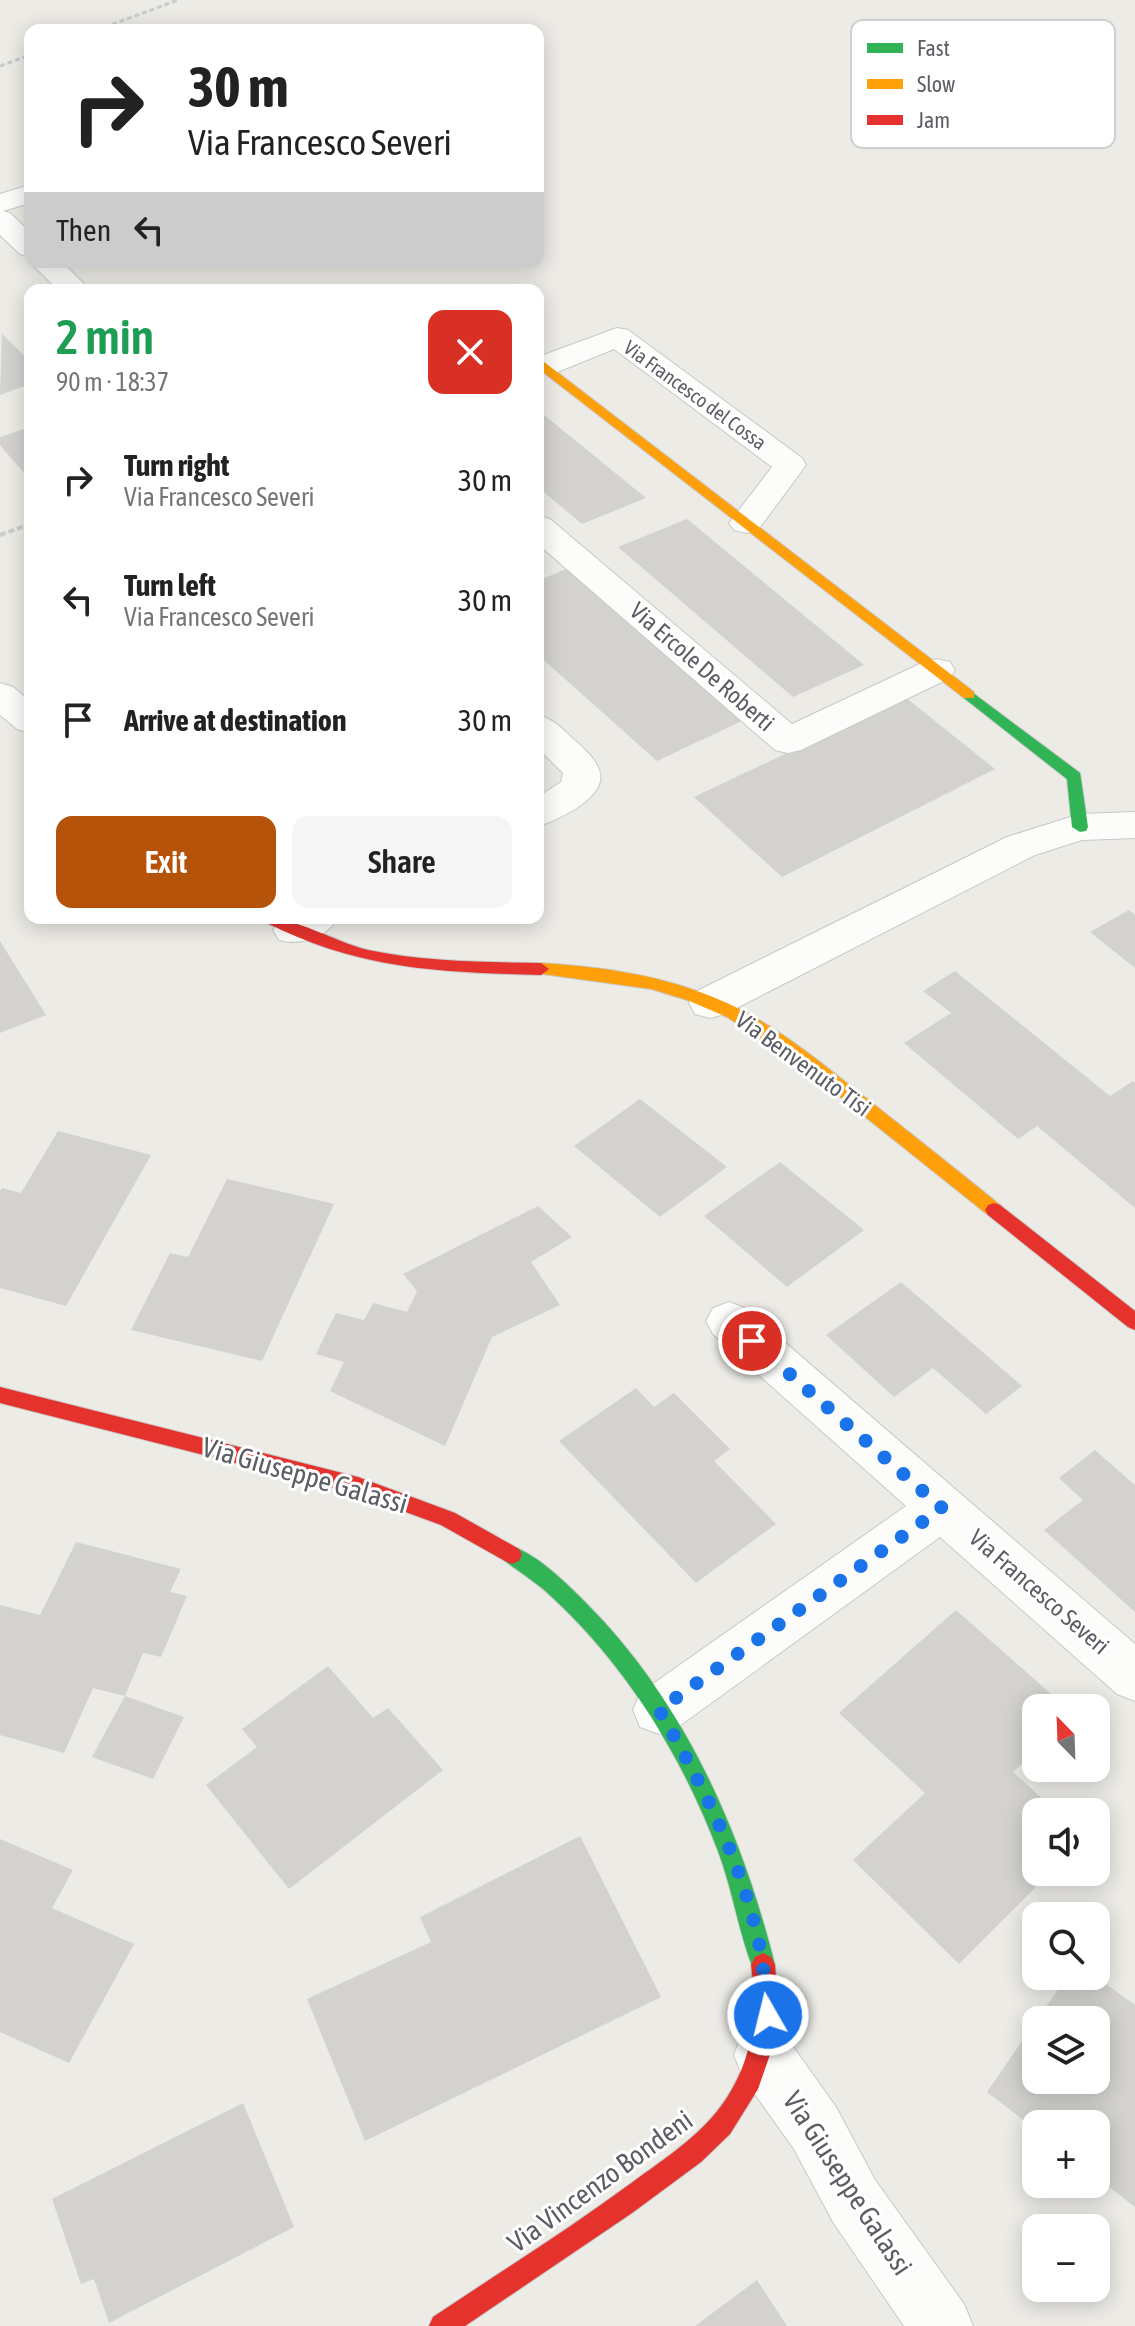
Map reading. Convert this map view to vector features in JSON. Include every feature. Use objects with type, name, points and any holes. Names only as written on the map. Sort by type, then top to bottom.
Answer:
[{"type":"street","points":[[0,203],[24,196]]},
{"type":"street","points":[[0,219],[24,242]]},
{"type":"street","points":[[51,268],[69,284]]},
{"type":"street","name":"Via Francesco del Cossa","points":[[544,366],[617,337],[790,465],[746,523]]},
{"type":"street","name":"Via Francesco del Cossa","points":[[544,366],[1075,777],[1080,827]]},
{"type":"street","name":"Via Ercole De Roberti","points":[[547,545],[788,741],[937,670]]},
{"type":"street","points":[[0,695],[24,716]]},
{"type":"street","points":[[544,733],[573,760],[583,776],[582,786],[570,797],[544,810]]},
{"type":"street","points":[[710,1003],[1021,846],[1080,827],[1135,825]]},
{"type":"street","name":"Via Benvenuto Tisi","points":[[298,924],[362,955],[411,964],[585,972],[636,980],[730,1011],[776,1039],[826,1076],[1135,1322]]},
{"type":"street","name":"Via Francesco Severi","points":[[729,1321],[1135,1677]]},
{"type":"street","name":"Via Giuseppe Galassi","points":[[0,1395],[322,1474],[392,1496],[479,1534],[548,1580],[631,1668],[692,1766],[731,1855],[757,1931],[768,2015],[763,2055],[815,2128],[854,2201],[942,2326]]},
{"type":"street","points":[[659,1710],[942,1508]]},
{"type":"street","name":"Via Vincenzo Bondeni","points":[[442,2326],[612,2213],[707,2142],[732,2113],[763,2055]]},
{"type":"path","points":[[113,24],[178,0]]},
{"type":"path","points":[[0,66],[24,57]]},
{"type":"path","points":[[0,535],[24,526]]},
{"type":"building","points":[[2,334],[24,355],[24,386],[0,395]]},
{"type":"building","points":[[544,415],[646,498],[582,524],[544,492]]},
{"type":"building","points":[[24,429],[24,473],[0,445],[0,437]]},
{"type":"building","points":[[687,519],[864,665],[793,697],[618,547]]},
{"type":"building","points":[[568,568],[746,719],[657,761],[544,660],[544,578]]},
{"type":"building","points":[[905,697],[995,769],[782,877],[694,797]]},
{"type":"building","points":[[1129,910],[1135,915],[1135,968],[1090,932]]},
{"type":"building","points":[[0,941],[46,1015],[0,1033]]},
{"type":"building","points":[[955,971],[1110,1096],[1133,1081],[1135,1083],[1135,1208],[1037,1126],[1018,1139],[904,1043],[951,1013],[923,991]]},
{"type":"building","points":[[640,1099],[727,1167],[660,1217],[574,1146]]},
{"type":"building","points":[[58,1131],[151,1155],[66,1306],[0,1288],[0,1191],[2,1188],[21,1193]]},
{"type":"building","points":[[780,1162],[864,1230],[787,1287],[704,1216]]},
{"type":"building","points":[[227,1179],[334,1204],[262,1361],[131,1330],[170,1253],[188,1257]]},
{"type":"building","points":[[538,1206],[572,1237],[531,1262],[560,1305],[492,1337],[445,1446],[330,1391],[344,1362],[316,1354],[336,1313],[364,1320],[373,1303],[407,1312],[417,1291],[403,1274]]},
{"type":"building","points":[[901,1282],[1022,1386],[986,1414],[933,1368],[894,1397],[826,1335]]},
{"type":"building","points":[[636,1388],[654,1407],[674,1393],[730,1449],[714,1461],[776,1524],[696,1583],[559,1441]]},
{"type":"building","points":[[1095,1450],[1135,1485],[1135,1612],[1044,1530],[1083,1500],[1059,1478]]},
{"type":"building","points":[[76,1542],[181,1569],[170,1592],[187,1596],[161,1657],[143,1653],[125,1696],[93,1688],[64,1753],[0,1735],[0,1605],[40,1615]]},
{"type":"building","points":[[956,1610],[1051,1694],[1022,1694],[1022,1764],[1013,1772],[1042,1798],[1022,1798],[1022,1886],[1037,1886],[959,1964],[853,1860],[925,1793],[839,1713]]},
{"type":"building","points":[[328,1666],[373,1718],[388,1708],[443,1770],[289,1889],[206,1785],[257,1747],[242,1729]]},
{"type":"building","points":[[125,1696],[184,1717],[153,1779],[92,1757]]},
{"type":"building","points":[[580,1836],[661,1997],[365,2141],[307,1999],[431,1942],[420,1917]]},
{"type":"building","points":[[0,1839],[73,1870],[52,1908],[134,1944],[69,2063],[0,2032]]},
{"type":"building","points":[[1110,1987],[1135,2005],[1135,2207],[1110,2188],[1110,2110],[1022,2110],[1022,2119],[987,2092],[1022,2041],[1022,2094],[1110,2094],[1110,2006],[1047,2006],[1057,1990],[1110,1990]]},
{"type":"building","points":[[243,2103],[294,2227],[109,2323],[94,2279],[81,2284],[52,2199]]},
{"type":"building","points":[[757,2280],[787,2326],[695,2326],[730,2300]]},
{"type":"traffic: fast","points":[[969,695],[1075,777],[1080,827]]},
{"type":"traffic: fast","points":[[512,1555],[558,1589],[601,1632],[640,1681],[675,1736],[705,1793],[730,1852],[763,1965]]},
{"type":"traffic: slow","points":[[544,366],[969,695]]},
{"type":"traffic: slow","points":[[541,969],[585,972],[651,983],[733,1013],[805,1059],[994,1210]]},
{"type":"traffic: jam","points":[[283,924],[337,947],[402,962],[541,969]]},
{"type":"traffic: jam","points":[[994,1210],[1135,1322]]},
{"type":"traffic: jam","points":[[0,1395],[358,1486],[448,1519],[512,1555]]},
{"type":"traffic: jam","points":[[442,2326],[623,2204],[692,2154],[722,2126],[750,2080],[762,2043],[766,2005],[763,1965]]},
{"type":"route","points":[[752,1341],[942,1508],[659,1710],[692,1766],[731,1855],[757,1931],[768,2015]]}]
